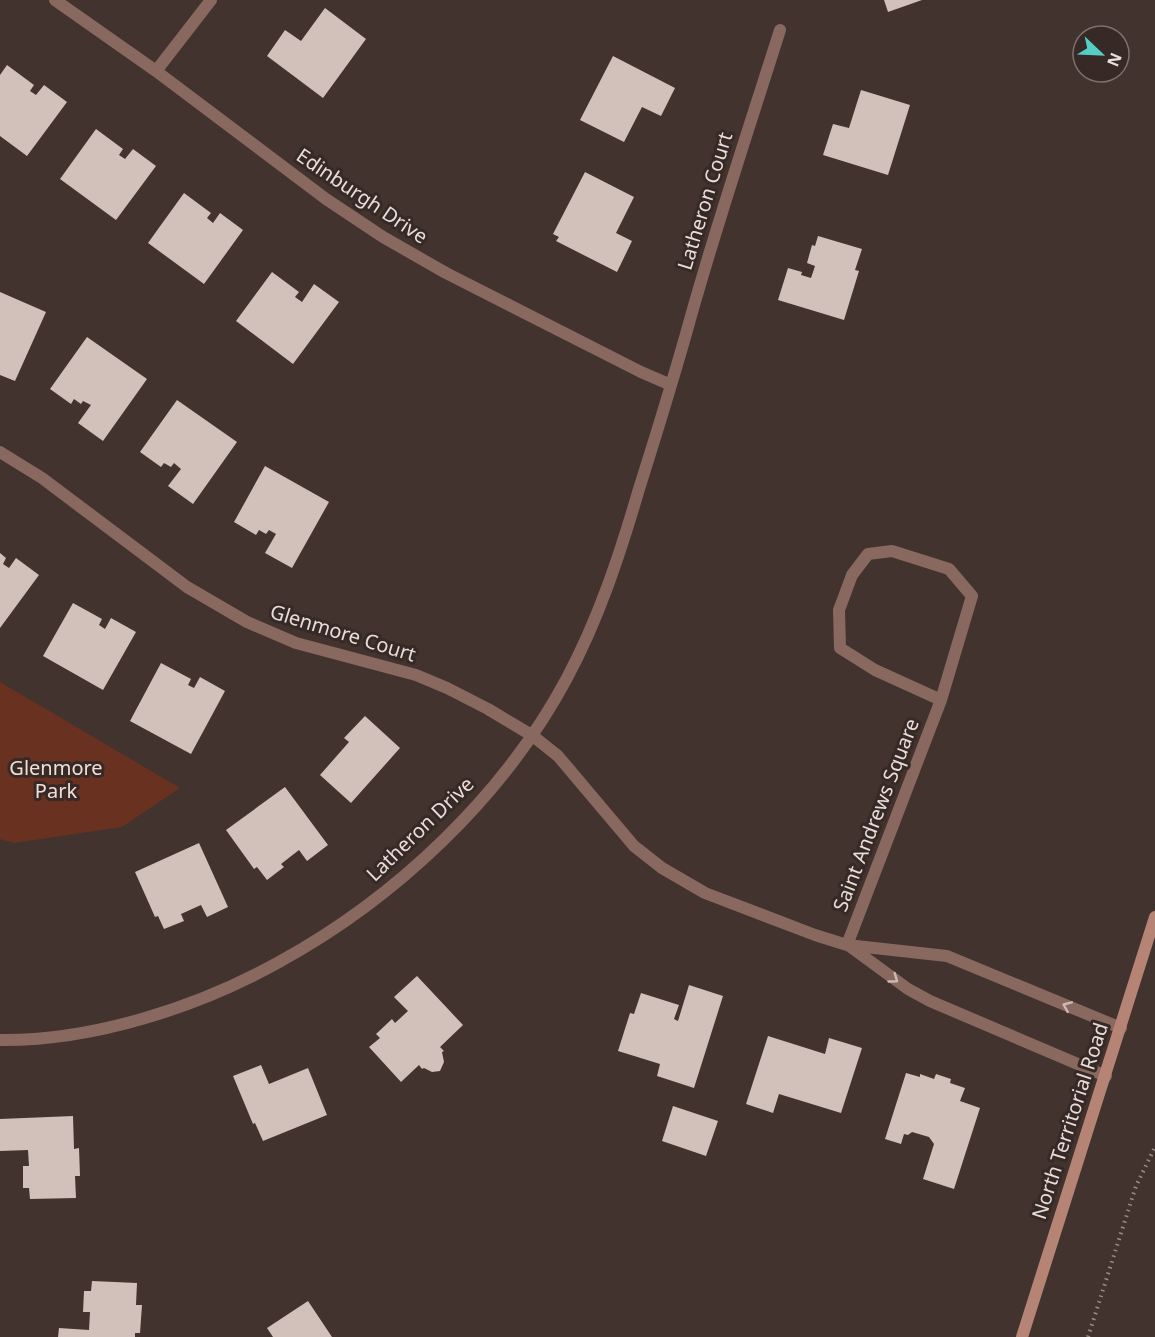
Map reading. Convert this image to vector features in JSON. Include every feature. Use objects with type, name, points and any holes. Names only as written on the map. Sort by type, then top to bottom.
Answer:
[{"type":"main road","name":"North Territorial Road","points":[[1022,1337],[1155,917]]},
{"type":"street","name":"Edinburgh Drive","points":[[55,0],[156,71],[326,199],[383,237],[456,278],[641,372],[672,385]]},
{"type":"street","points":[[156,71],[211,0]]},
{"type":"street","name":"Latheron Court","points":[[672,385],[712,241],[780,30]]},
{"type":"street","name":"Latheron Drive","points":[[0,1040],[53,1036],[137,1020],[223,990],[303,949],[378,898],[417,865],[482,798],[533,736],[568,675],[616,566],[672,385]]},
{"type":"street","name":"Glenmore Court","points":[[0,452],[42,478],[187,587],[247,622],[296,643],[416,675],[468,699],[533,736],[558,756],[634,846],[662,868],[705,893],[847,945]]},
{"type":"street","name":"Saint Andrews Square","points":[[847,945],[941,700],[972,596],[950,569],[892,551],[868,554],[852,574],[839,610],[840,648],[875,670],[941,700]]},
{"type":"street","points":[[847,945],[947,956],[1121,1028]]},
{"type":"street","points":[[847,945],[908,989],[930,1001],[1106,1076]]},
{"type":"path","points":[[1088,1337],[1136,1186],[1155,1147]]},
{"type":"green space","name":"Glenmore Park","points":[[0,682],[180,788],[122,827],[14,843],[0,839]]},
{"type":"building","points":[[884,0],[922,0],[888,12]]},
{"type":"building","points":[[325,8],[366,39],[323,98],[267,56],[285,30],[301,41]]},
{"type":"building","points":[[613,56],[675,88],[661,116],[642,107],[624,142],[580,120]]},
{"type":"building","points":[[7,65],[34,85],[30,91],[36,95],[44,85],[67,102],[27,156],[0,136],[0,75]]},
{"type":"building","points":[[861,90],[910,105],[888,175],[823,155],[833,124],[849,128]]},
{"type":"building","points":[[96,129],[123,149],[119,155],[125,159],[133,149],[156,166],[116,220],[60,179]]},
{"type":"building","points":[[585,172],[634,197],[616,233],[632,241],[617,272],[556,241],[559,237],[553,234]]},
{"type":"building","points":[[184,193],[211,213],[207,218],[213,223],[220,213],[243,230],[204,284],[148,243]]},
{"type":"building","points":[[818,236],[862,249],[855,270],[859,271],[844,320],[778,300],[788,268],[802,272],[801,275],[811,278],[815,266],[807,263],[812,245],[815,246]]},
{"type":"building","points":[[272,272],[299,292],[295,297],[302,302],[314,284],[339,302],[293,364],[236,321]]},
{"type":"building","points":[[0,292],[46,312],[15,381],[0,375]]},
{"type":"building","points":[[87,337],[147,379],[103,441],[78,423],[91,405],[83,401],[81,404],[74,399],[71,404],[50,389]]},
{"type":"building","points":[[177,400],[237,442],[193,504],[168,486],[181,469],[174,463],[171,467],[164,463],[161,467],[140,452]]},
{"type":"building","points":[[265,466],[329,502],[292,568],[265,553],[276,534],[269,530],[266,534],[259,530],[256,535],[234,522]]},
{"type":"building","points":[[0,553],[6,558],[3,564],[9,568],[16,558],[39,575],[0,628]]},
{"type":"building","points":[[73,603],[102,619],[99,625],[105,629],[111,618],[136,632],[103,690],[43,656]]},
{"type":"building","points":[[161,663],[191,679],[188,685],[194,688],[200,677],[225,691],[191,754],[130,721]]},
{"type":"building","points":[[365,716],[400,748],[351,803],[320,775],[349,742],[344,738]]},
{"type":"building","points":[[285,787],[328,845],[307,861],[299,850],[281,864],[284,867],[267,880],[257,867],[254,869],[226,830]]},
{"type":"building","points":[[199,843],[228,907],[207,917],[201,905],[181,914],[184,921],[164,929],[158,916],[155,917],[135,872]]},
{"type":"building","points":[[417,976],[463,1025],[440,1047],[444,1051],[442,1052],[444,1062],[440,1071],[432,1072],[422,1069],[419,1065],[401,1082],[369,1047],[380,1038],[376,1034],[392,1019],[395,1023],[408,1011],[394,997]]},
{"type":"building","points":[[689,985],[723,996],[694,1088],[657,1076],[660,1064],[618,1051],[630,1013],[634,1014],[641,993],[679,1005],[674,1019],[678,1021]]},
{"type":"building","points":[[768,1036],[825,1054],[829,1038],[862,1048],[841,1113],[779,1094],[773,1113],[746,1104]]},
{"type":"building","points":[[261,1065],[269,1084],[308,1068],[327,1115],[263,1141],[255,1123],[253,1124],[233,1076]]},
{"type":"building","points":[[906,1073],[920,1077],[920,1074],[934,1079],[936,1074],[951,1079],[950,1083],[965,1088],[960,1101],[980,1108],[954,1189],[923,1179],[934,1144],[929,1137],[912,1132],[908,1135],[904,1134],[901,1144],[885,1139]]},
{"type":"building","points":[[673,1106],[718,1121],[706,1156],[662,1141]]},
{"type":"building","points":[[73,1116],[74,1149],[79,1148],[80,1176],[75,1176],[76,1198],[30,1199],[29,1188],[23,1188],[23,1166],[29,1166],[28,1150],[0,1151],[0,1119]]},
{"type":"building","points":[[92,1281],[137,1283],[136,1305],[142,1305],[140,1333],[135,1333],[135,1337],[58,1337],[59,1328],[89,1330],[90,1312],[83,1312],[84,1291],[91,1291]]},
{"type":"building","points":[[308,1301],[332,1337],[273,1337],[267,1328]]}]
